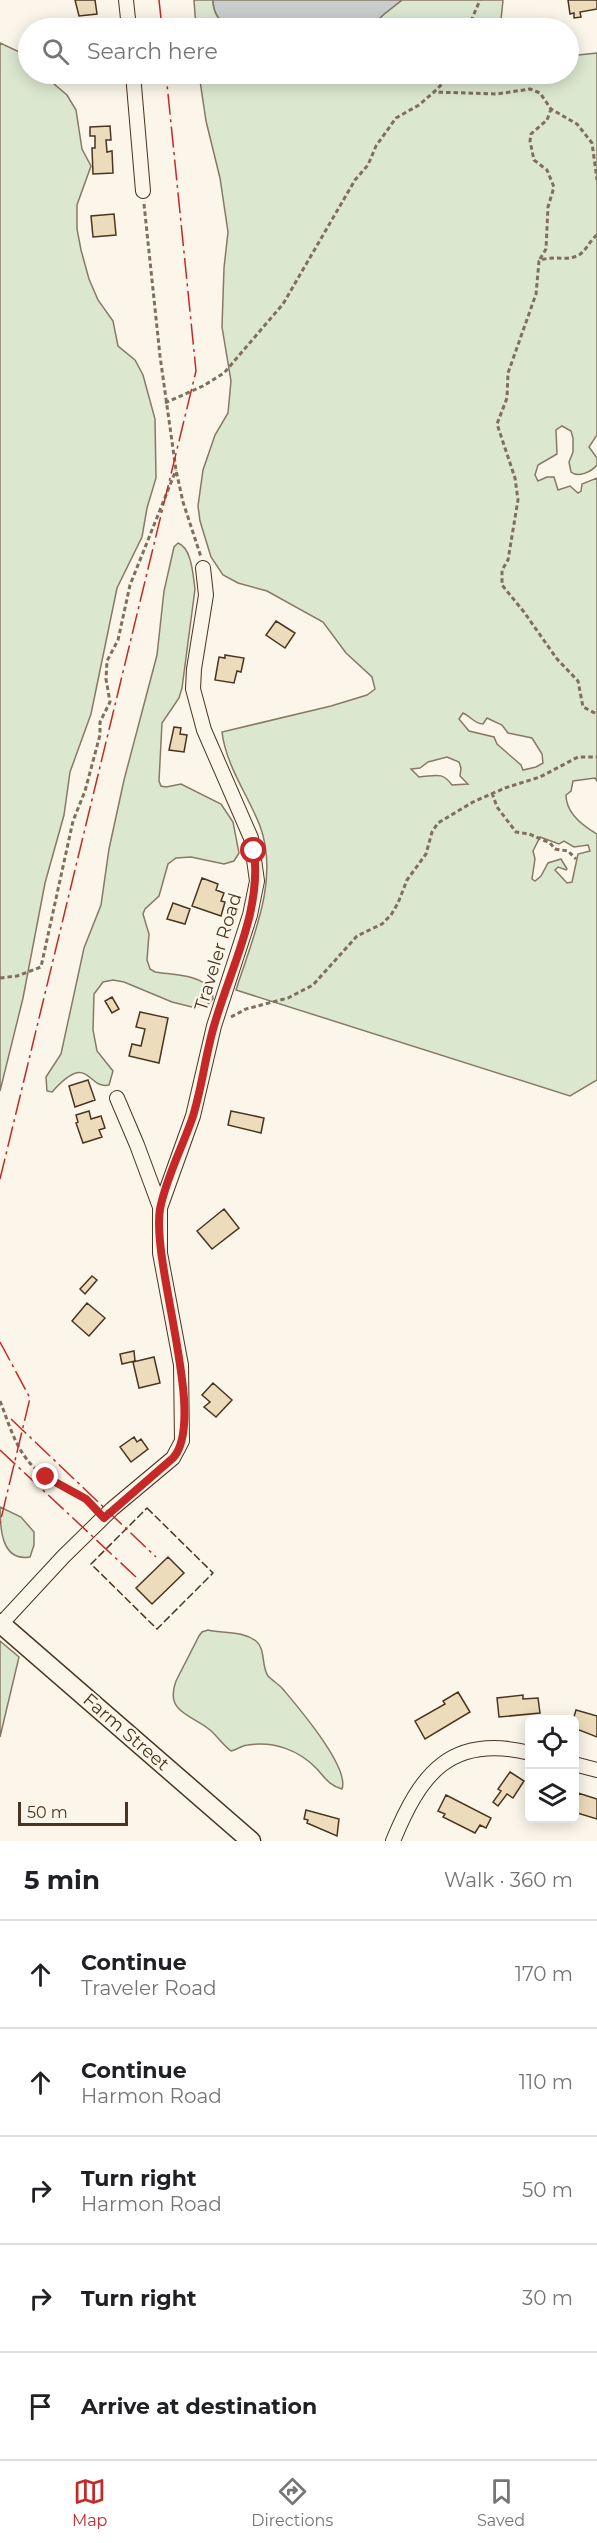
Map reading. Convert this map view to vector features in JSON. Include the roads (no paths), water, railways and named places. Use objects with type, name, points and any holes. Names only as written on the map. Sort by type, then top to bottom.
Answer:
[{"type":"main road","name":"Farm Street","points":[[1,1624],[251,1841]]},
{"type":"street","points":[[126,0],[128,18]]},
{"type":"street","points":[[134,84],[142,191]]},
{"type":"street","name":"Traveler Road","points":[[160,1208],[193,1116],[214,1026],[250,915],[256,874],[254,851],[245,822],[204,730],[193,689],[194,669],[205,607],[203,568]]},
{"type":"street","points":[[1,1624],[104,1518],[173,1458],[182,1441],[181,1365],[160,1253],[160,1208],[117,1098]]},
{"type":"street","points":[[393,1841],[406,1807],[422,1783],[443,1764],[468,1752],[486,1748],[525,1752]]},
{"type":"street","points":[[579,1765],[597,1770]]}]
